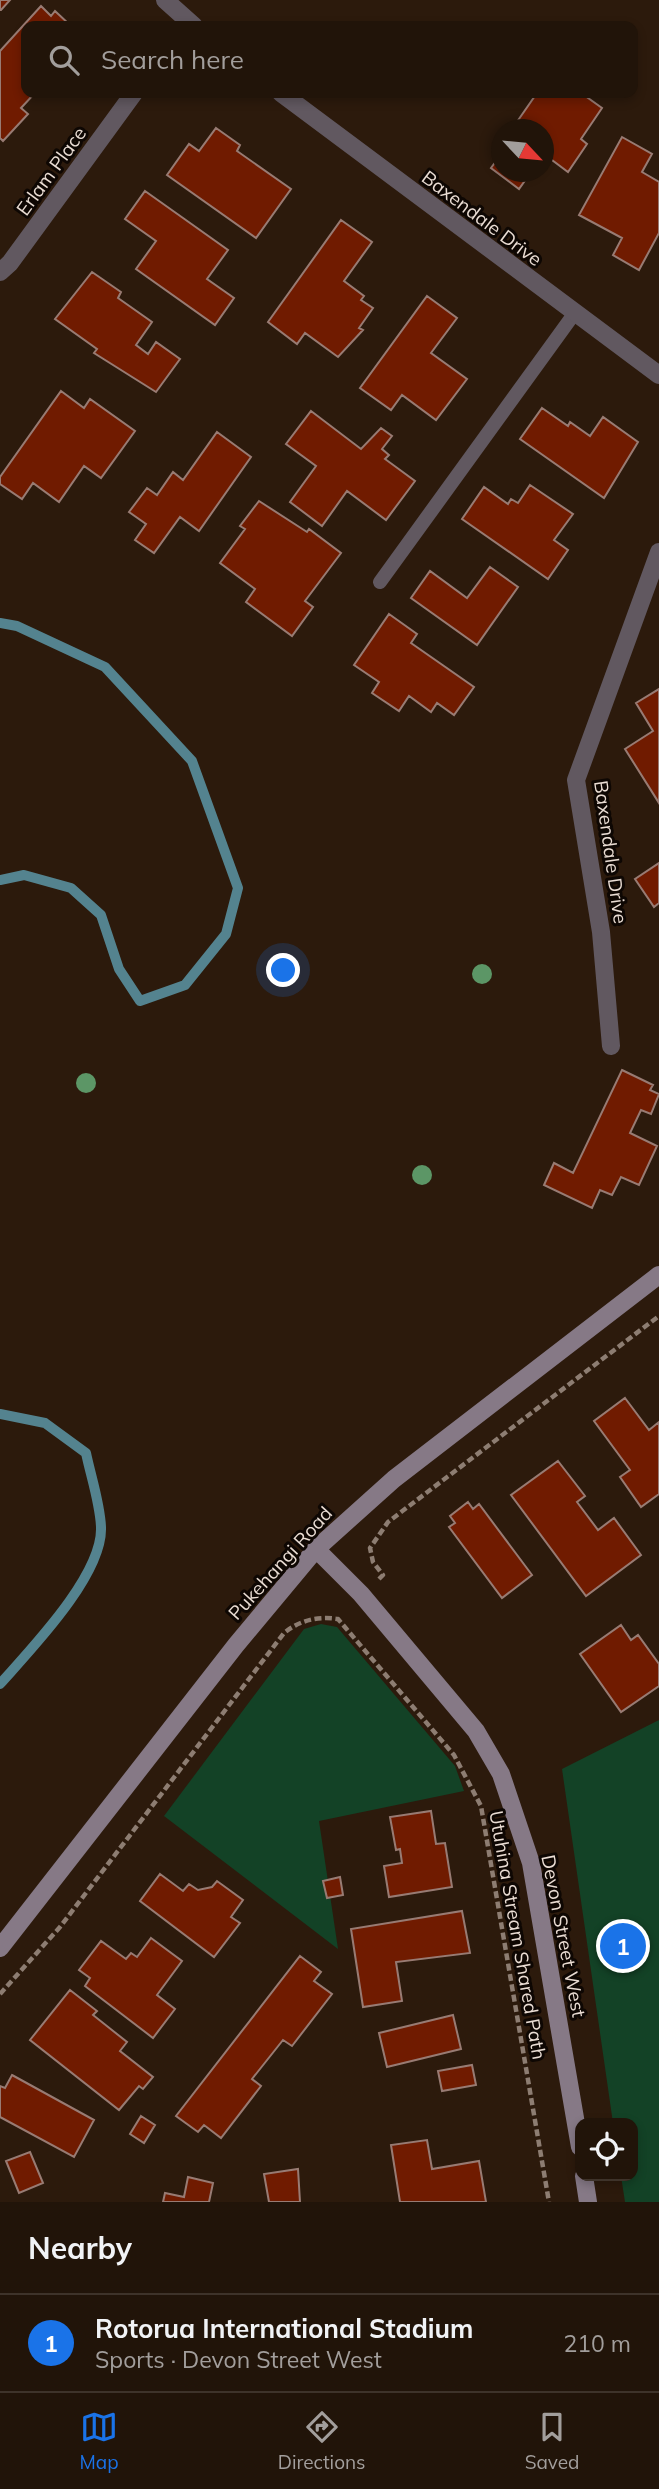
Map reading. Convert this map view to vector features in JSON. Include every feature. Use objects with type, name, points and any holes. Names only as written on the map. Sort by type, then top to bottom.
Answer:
[{"type":"main road","name":"Pukehangi Road","points":[[0,1948],[236,1645],[316,1549],[394,1479],[659,1275]]},
{"type":"main road","name":"Devon Street West","points":[[316,1549],[361,1594],[476,1731],[501,1774],[531,1863],[575,2118]]},
{"type":"main road","points":[[585,2181],[588,2202]]},
{"type":"street","points":[[165,0],[184,21]]},
{"type":"street","name":"Erlam Place","points":[[0,272],[10,263],[130,98]]},
{"type":"street","name":"Baxendale Drive","points":[[288,98],[659,375]]},
{"type":"street","name":"Baxendale Drive","points":[[611,1046],[601,932],[576,780],[659,552]]},
{"type":"lane","points":[[380,582],[574,314]]},
{"type":"path","points":[[379,1579],[383,1575],[373,1562],[370,1548],[380,1530],[659,1316]]},
{"type":"path","points":[[562,1381],[566,1387]]},
{"type":"path","name":"Utuhina Stream Shared Path","points":[[0,1994],[60,1927],[284,1633],[294,1625],[327,1617],[338,1619],[454,1755],[481,1806],[550,2202]]},
{"type":"path","points":[[350,1631],[356,1626]]},
{"type":"green space","points":[[321,1624],[337,1627],[455,1766],[464,1791],[319,1821],[338,1949],[164,1816],[304,1629]]},
{"type":"green space","points":[[659,1720],[659,2202],[625,2202],[622,2181],[638,2181],[638,2118],[612,2118],[562,1769]]},
{"type":"building","points":[[0,0],[10,0],[1,10],[0,10]]},
{"type":"building","points":[[41,6],[51,16],[55,11],[66,21],[27,21]]},
{"type":"building","points":[[21,28],[21,98],[30,98],[21,108],[28,114],[3,141],[0,138],[0,51]]},
{"type":"building","points":[[534,98],[588,98],[602,108],[581,139],[587,144],[568,172],[554,162],[554,119],[519,119]]},
{"type":"building","points":[[216,128],[240,145],[237,151],[291,189],[256,238],[167,175],[189,144],[199,151]]},
{"type":"building","points":[[622,137],[652,154],[642,172],[659,182],[659,233],[639,270],[613,255],[622,238],[579,215]]},
{"type":"building","points":[[510,182],[524,182],[519,189]]},
{"type":"building","points":[[145,191],[228,250],[207,279],[234,298],[215,325],[136,269],[156,241],[125,219]]},
{"type":"building","points":[[341,220],[372,242],[344,281],[364,296],[361,300],[373,308],[359,328],[363,330],[338,357],[305,333],[297,344],[268,322]]},
{"type":"building","points":[[92,272],[121,292],[118,298],[152,322],[136,345],[148,354],[156,342],[180,359],[156,392],[94,353],[97,349],[55,319]]},
{"type":"building","points":[[427,296],[457,318],[431,353],[467,379],[436,420],[402,395],[391,410],[360,388]]},
{"type":"building","points":[[61,391],[84,408],[90,399],[135,431],[101,478],[84,466],[59,502],[33,483],[22,499],[0,484],[0,477]]},
{"type":"building","points":[[542,408],[568,426],[570,422],[590,436],[603,417],[638,442],[604,498],[520,439]]},
{"type":"building","points":[[311,411],[361,449],[381,428],[392,436],[382,449],[389,455],[385,459],[415,481],[386,520],[347,491],[322,526],[290,502],[316,466],[286,444]]},
{"type":"building","points":[[217,432],[251,457],[199,531],[180,517],[154,553],[135,540],[146,524],[129,512],[147,488],[157,495],[173,472],[183,480]]},
{"type":"building","points":[[530,485],[573,514],[554,540],[568,550],[548,579],[462,519],[484,487],[508,504],[511,499],[518,503]]},
{"type":"building","points":[[259,501],[307,532],[309,529],[341,553],[305,601],[313,607],[292,636],[246,602],[255,589],[220,563],[245,529],[240,526]]},
{"type":"building","points":[[490,567],[518,587],[477,645],[411,598],[430,571],[467,598]]},
{"type":"building","points":[[389,614],[417,634],[411,643],[474,687],[454,715],[437,703],[431,712],[409,696],[399,711],[372,693],[379,682],[354,665]]},
{"type":"building","points":[[659,689],[659,803],[625,749],[653,731],[636,703]]},
{"type":"building","points":[[659,863],[659,903],[654,907],[635,879]]},
{"type":"building","points":[[622,1070],[653,1085],[650,1090],[659,1094],[651,1114],[641,1110],[630,1133],[657,1146],[639,1185],[621,1177],[612,1195],[600,1190],[592,1208],[544,1185],[554,1163],[573,1173]]},
{"type":"building","points":[[625,1398],[649,1430],[659,1422],[659,1494],[641,1507],[620,1477],[630,1470],[594,1421]]},
{"type":"building","points":[[558,1461],[585,1496],[577,1502],[598,1530],[614,1518],[641,1555],[586,1596],[511,1495]]},
{"type":"building","points":[[468,1502],[473,1509],[479,1504],[532,1575],[502,1598],[449,1527],[455,1523],[450,1516]]},
{"type":"building","points":[[621,1625],[631,1640],[638,1635],[659,1664],[659,1686],[621,1712],[580,1654]]},
{"type":"building","points":[[431,1811],[436,1844],[445,1843],[452,1887],[389,1897],[384,1866],[402,1863],[400,1849],[396,1850],[390,1817]]},
{"type":"building","points":[[160,1874],[183,1891],[189,1884],[198,1890],[212,1887],[217,1881],[243,1900],[231,1917],[240,1923],[214,1957],[140,1901]]},
{"type":"building","points":[[340,1877],[343,1895],[327,1898],[323,1881]]},
{"type":"building","points":[[462,1911],[470,1953],[396,1962],[402,2001],[363,2007],[351,1929]]},
{"type":"building","points":[[151,1938],[182,1961],[157,1995],[175,2009],[153,2038],[85,1986],[90,1978],[79,1970],[101,1941],[126,1959],[131,1953],[137,1957]]},
{"type":"building","points":[[300,1956],[321,1972],[314,1981],[332,1994],[292,2046],[283,2040],[252,2079],[261,2086],[221,2138],[204,2125],[198,2132],[176,2116]]},
{"type":"building","points":[[70,1990],[97,2011],[93,2015],[127,2042],[120,2051],[153,2077],[143,2089],[139,2086],[119,2110],[30,2040]]},
{"type":"building","points":[[453,2015],[461,2049],[387,2067],[379,2033]]},
{"type":"building","points":[[472,2065],[476,2085],[442,2091],[438,2071]]},
{"type":"building","points":[[12,2075],[94,2120],[74,2157],[0,2117],[0,2086],[5,2088]]},
{"type":"building","points":[[141,2116],[155,2125],[144,2143],[130,2134]]},
{"type":"building","points":[[427,2140],[432,2169],[479,2161],[486,2202],[400,2202],[391,2145]]},
{"type":"building","points":[[30,2152],[43,2183],[19,2193],[6,2161]]},
{"type":"building","points":[[298,2169],[300,2202],[269,2202],[264,2174]]},
{"type":"building","points":[[188,2177],[213,2183],[209,2202],[163,2202],[165,2193],[184,2197]]},
{"type":"waterway","points":[[0,623],[17,626],[105,667],[192,761],[238,888],[226,934],[185,985],[140,1001],[119,969],[101,915],[71,888],[24,875],[0,880]]},
{"type":"waterway","points":[[0,1414],[45,1423],[86,1453],[101,1527],[99,1546],[78,1589],[46,1632],[0,1684]]},
{"type":"place","name":"Rotorua International Stadium","points":[[623,1946]]}]
